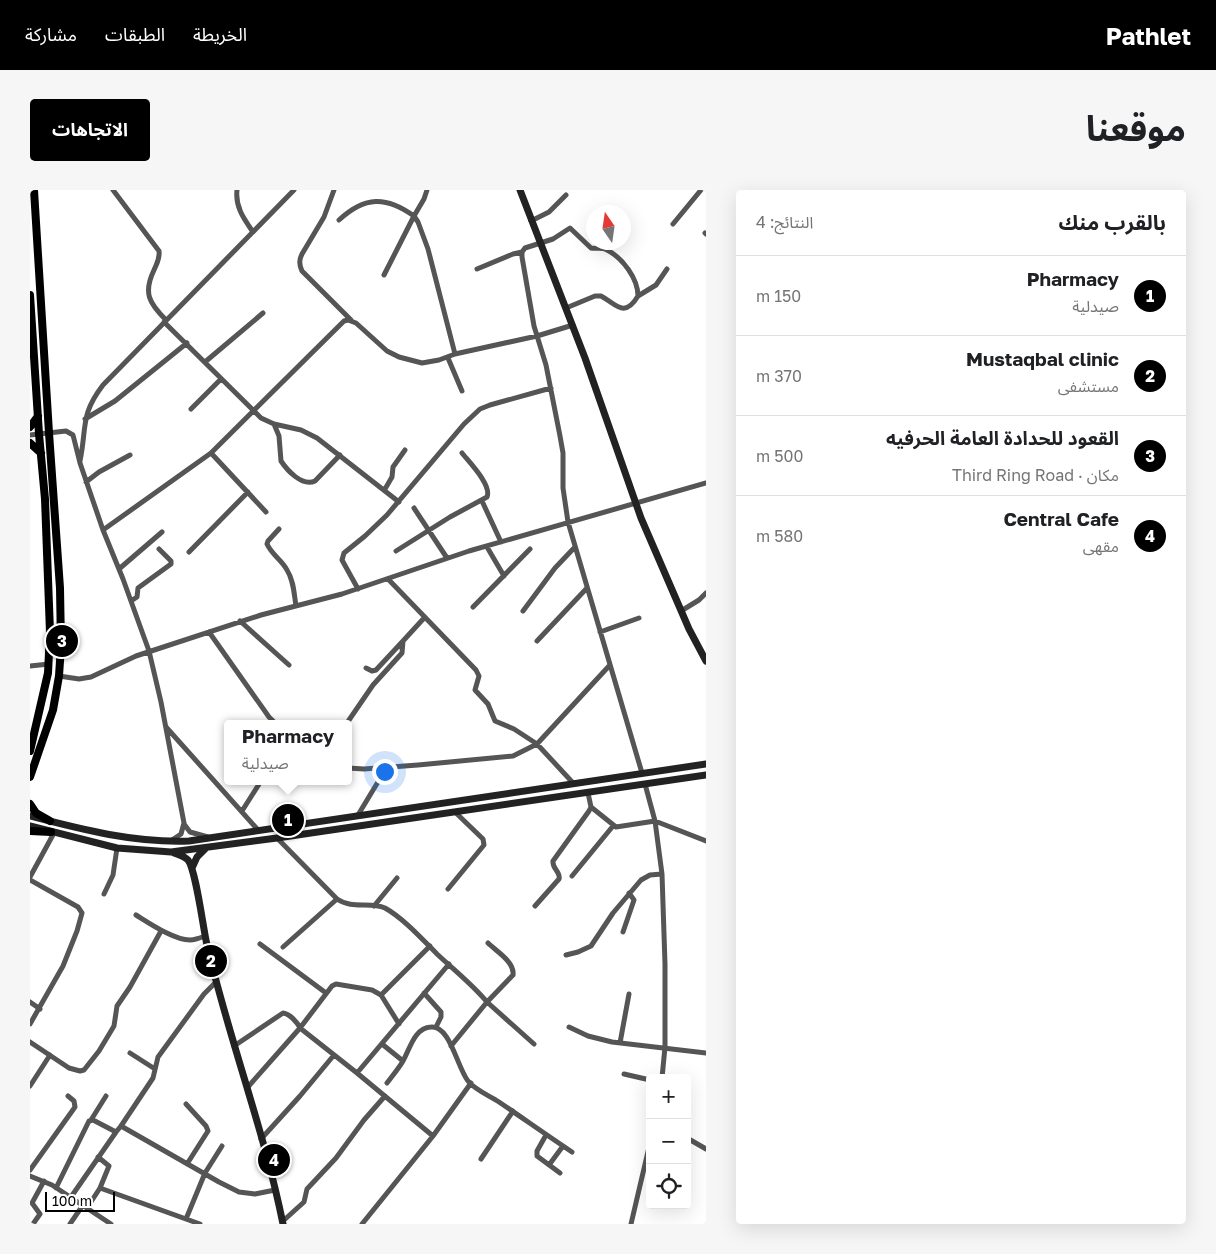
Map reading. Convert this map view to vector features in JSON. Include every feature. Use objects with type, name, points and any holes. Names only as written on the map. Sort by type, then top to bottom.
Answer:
[{"type":"main road","points":[[30,776],[53,710],[59,676],[61,646],[60,588],[34,190]]},
{"type":"main road","points":[[520,190],[573,325],[641,518],[689,630],[706,661]]},
{"type":"main road","points":[[30,295],[32,346],[45,499],[50,632],[46,689],[30,751]]},
{"type":"main road","points":[[30,427],[38,416]]},
{"type":"main road","points":[[30,443],[41,453]]},
{"type":"main road","points":[[30,816],[120,837],[168,842],[213,838],[706,764]]},
{"type":"main road","points":[[30,826],[117,848],[170,852],[706,776]]},
{"type":"main road","points":[[30,804],[36,813],[50,821]]},
{"type":"main road","points":[[410,808],[412,818]]},
{"type":"main road","points":[[30,831],[53,833]]},
{"type":"main road","points":[[192,868],[197,857],[206,848]]},
{"type":"main road","points":[[170,852],[186,858],[192,868],[216,982],[283,1222]]},
{"type":"street","points":[[113,190],[159,251],[160,258],[148,286],[148,296],[165,321],[265,421],[309,433],[385,489],[399,502]]},
{"type":"street","points":[[237,190],[237,205],[253,232]]},
{"type":"street","points":[[80,464],[85,419],[90,405],[103,385],[294,190]]},
{"type":"street","points":[[334,190],[324,217],[299,259],[302,271],[352,321],[387,351],[399,357],[422,363],[537,336],[573,325]]},
{"type":"street","points":[[384,275],[424,200],[427,190]]},
{"type":"street","points":[[673,224],[701,190]]},
{"type":"street","points":[[532,221],[549,212],[566,196]]},
{"type":"street","points":[[339,220],[354,207],[368,202],[379,201],[393,204],[414,216],[428,250],[455,354]]},
{"type":"street","points":[[478,269],[522,252],[529,246],[558,237],[567,229],[571,229],[591,248],[605,249],[618,259],[634,278],[638,296]]},
{"type":"street","points":[[522,252],[537,336],[551,388],[563,453],[563,488],[568,522],[642,773]]},
{"type":"street","points":[[566,308],[595,296],[601,296],[621,309],[631,305],[638,296],[656,285],[668,269]]},
{"type":"street","points":[[205,362],[262,313]]},
{"type":"street","points":[[103,530],[211,453],[341,323],[348,320],[352,321]]},
{"type":"street","points":[[85,419],[115,401],[187,344]]},
{"type":"street","points":[[448,358],[462,391]]},
{"type":"street","points":[[191,409],[221,379]]},
{"type":"street","points":[[358,589],[344,564],[342,556],[344,552],[388,515],[453,436],[480,409],[551,388]]},
{"type":"street","points":[[274,424],[279,436],[281,460],[302,482],[311,483],[314,481],[340,455]]},
{"type":"street","points":[[30,435],[66,431],[73,434],[86,482],[149,651],[166,726],[184,823],[192,833],[213,838]]},
{"type":"street","points":[[385,489],[392,478],[393,467],[405,450]]},
{"type":"street","points":[[211,453],[266,512]]},
{"type":"street","points":[[396,550],[488,496],[488,490],[478,472],[462,453]]},
{"type":"street","points":[[86,482],[130,455]]},
{"type":"street","points":[[59,676],[79,679],[91,677],[149,651],[240,621],[358,589],[447,558],[636,502],[706,484]]},
{"type":"street","points":[[189,552],[248,492]]},
{"type":"street","points":[[482,501],[501,542]]},
{"type":"street","points":[[414,508],[447,558]]},
{"type":"street","points":[[279,529],[267,544],[275,557],[287,570],[292,580],[296,606]]},
{"type":"street","points":[[119,569],[162,532]]},
{"type":"street","points":[[488,546],[504,576]]},
{"type":"street","points":[[523,610],[555,568],[575,547]]},
{"type":"street","points":[[130,601],[137,597],[138,588],[171,564],[171,561],[159,549]]},
{"type":"street","points":[[473,607],[530,549]]},
{"type":"street","points":[[388,579],[478,673],[479,679],[475,690],[488,704],[495,721],[514,729],[537,744],[574,784]]},
{"type":"street","points":[[537,641],[587,588]]},
{"type":"street","points":[[681,612],[706,593]]},
{"type":"street","points":[[366,668],[372,672],[376,670],[425,617]]},
{"type":"street","points":[[600,632],[639,618]]},
{"type":"street","points":[[240,621],[289,665]]},
{"type":"street","points":[[209,632],[272,720]]},
{"type":"street","points":[[349,720],[373,685],[402,653],[403,641]]},
{"type":"street","points":[[30,666],[49,664]]},
{"type":"street","points":[[352,768],[468,762],[513,756],[537,744],[609,666]]},
{"type":"street","points":[[166,726],[259,831]]},
{"type":"street","points":[[358,816],[387,767]]},
{"type":"street","points":[[645,784],[655,821],[662,874],[665,964],[665,1047],[662,1074]]},
{"type":"street","points":[[242,811],[258,785]]},
{"type":"street","points":[[588,793],[591,807],[613,826],[620,827],[655,821],[706,841]]},
{"type":"street","points":[[535,906],[559,879],[559,874],[552,865],[553,861],[591,807]]},
{"type":"street","points":[[448,889],[484,845],[483,839],[455,812]]},
{"type":"street","points":[[168,842],[179,836],[184,823]]},
{"type":"street","points":[[572,876],[613,826]]},
{"type":"street","points":[[30,1024],[63,966],[82,914],[78,907],[50,893],[30,879],[53,833]]},
{"type":"street","points":[[277,838],[344,904],[384,908],[407,925],[534,1044]]},
{"type":"street","points":[[104,894],[114,875],[117,848]]},
{"type":"street","points":[[566,955],[591,946],[629,893],[645,877],[662,874]]},
{"type":"street","points":[[374,906],[397,878]]},
{"type":"street","points":[[623,932],[634,900],[629,893]]},
{"type":"street","points":[[283,947],[337,899]]},
{"type":"street","points":[[136,916],[161,931],[191,940],[205,936]]},
{"type":"street","points":[[30,1042],[75,1070],[80,1072],[88,1066],[114,1026],[117,1006],[130,987],[161,931]]},
{"type":"street","points":[[451,1046],[487,1002],[513,975],[512,965],[488,943]]},
{"type":"street","points":[[260,944],[326,994]]},
{"type":"street","points":[[382,995],[430,946]]},
{"type":"street","points":[[357,1073],[449,964]]},
{"type":"street","points":[[71,1197],[153,1078],[158,1057],[204,994],[216,982]]},
{"type":"street","points":[[246,1088],[300,1028],[332,986],[340,984],[372,990],[382,995],[399,1024]]},
{"type":"street","points":[[424,994],[441,1012],[441,1017],[436,1027]]},
{"type":"street","points":[[620,1043],[629,994]]},
{"type":"street","points":[[30,1002],[40,1009]]},
{"type":"street","points":[[234,1046],[284,1012],[300,1028],[433,1136]]},
{"type":"street","points":[[388,1083],[403,1061],[416,1034],[422,1029],[436,1027],[441,1029],[463,1073],[471,1083],[572,1152]]},
{"type":"street","points":[[569,1027],[588,1036],[620,1043],[706,1053]]},
{"type":"street","points":[[382,1044],[403,1061]]},
{"type":"street","points":[[130,1053],[155,1069]]},
{"type":"street","points":[[261,1139],[334,1055]]},
{"type":"street","points":[[30,1086],[50,1056]]},
{"type":"street","points":[[624,1074],[646,1079]]},
{"type":"street","points":[[362,1224],[433,1136],[471,1083]]},
{"type":"street","points":[[30,1170],[75,1106],[74,1101],[68,1096]]},
{"type":"street","points":[[56,1188],[88,1122],[92,1120],[106,1096]]},
{"type":"street","points":[[283,1222],[304,1202],[308,1189],[336,1158],[364,1120],[385,1096]]},
{"type":"street","points":[[186,1104],[208,1130],[187,1164]]},
{"type":"street","points":[[482,1159],[513,1112]]},
{"type":"street","points":[[92,1120],[116,1132]]},
{"type":"street","points":[[121,1126],[240,1192],[255,1194],[275,1190]]},
{"type":"street","points":[[546,1135],[536,1154],[538,1158],[560,1173]]},
{"type":"street","points":[[691,1140],[706,1149]]},
{"type":"street","points":[[186,1219],[205,1173],[222,1146]]},
{"type":"street","points":[[550,1166],[563,1146]]},
{"type":"street","points":[[70,1224],[100,1188],[109,1166],[98,1157]]},
{"type":"street","points":[[631,1224],[646,1160]]},
{"type":"street","points":[[30,1176],[56,1188],[111,1224]]},
{"type":"street","points":[[33,1224],[40,1214],[33,1205],[33,1199],[44,1181]]},
{"type":"street","points":[[100,1188],[200,1224]]},
{"type":"place","name":"القعود للحدادة العامة الحرفيه","points":[[62,641]]},
{"type":"place","name":"Pharmacy","points":[[288,820]]},
{"type":"place","name":"Mustaqbal clinic","points":[[211,961]]},
{"type":"place","name":"Central Cafe","points":[[274,1160]]}]
